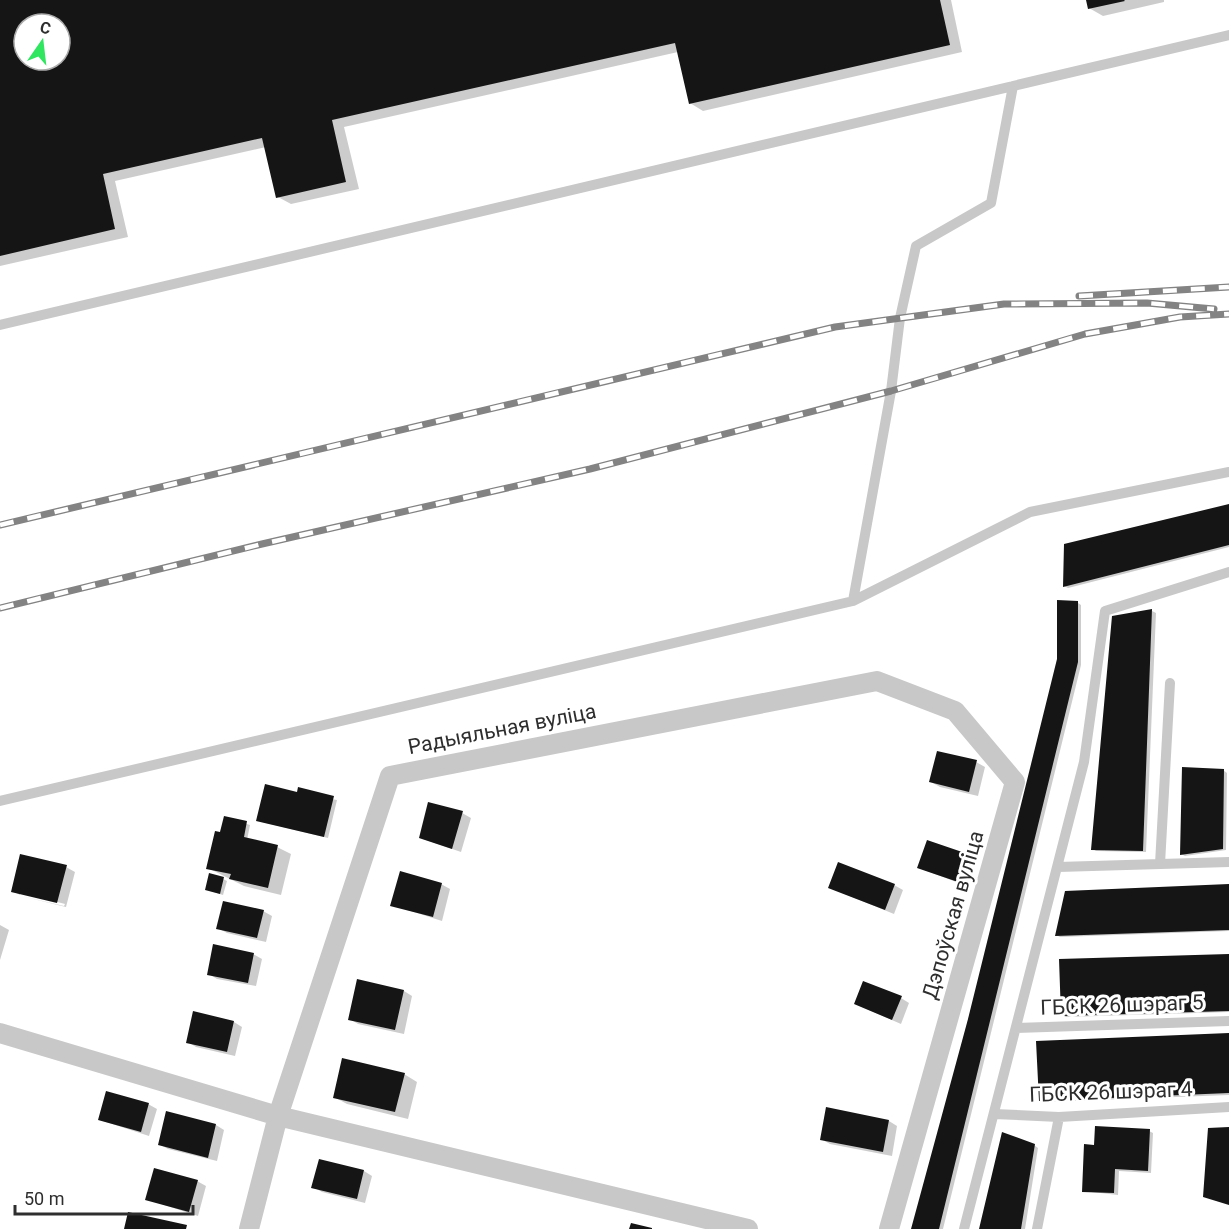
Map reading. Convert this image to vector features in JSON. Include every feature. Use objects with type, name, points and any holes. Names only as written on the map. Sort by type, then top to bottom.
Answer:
[{"type":"street","name":"Радыяльная вуліца","points":[[249,1229],[278,1116],[390,776],[878,681]]},
{"type":"street","name":"Дэпоўская вуліца","points":[[878,681],[955,711],[1015,782],[889,1229]]},
{"type":"street","points":[[0,1033],[278,1116],[748,1229]]},
{"type":"lane","points":[[0,325],[1229,35]]},
{"type":"lane","points":[[853,601],[891,391],[900,318],[916,246],[991,203],[1013,86]]},
{"type":"lane","points":[[0,801],[853,601],[1030,512],[1229,472]]},
{"type":"lane","points":[[964,1229],[1084,762],[1105,610],[1229,572]]},
{"type":"lane","points":[[1160,864],[1170,683]]},
{"type":"lane","points":[[1058,867],[1229,861]]},
{"type":"lane","name":"ГБСК 26 шэраг 5","points":[[1016,1028],[1229,1021]]},
{"type":"lane","name":"ГБСК 26 шэраг 4","points":[[994,1114],[1059,1116],[1229,1107]]},
{"type":"lane","points":[[1037,1229],[1059,1116]]},
{"type":"building","points":[[0,0],[940,0],[950,45],[689,104],[675,43],[332,120],[346,182],[276,198],[262,138],[103,174],[115,229],[0,256]]},
{"type":"building","points":[[1086,0],[1124,0],[1125,1],[1088,9]]},
{"type":"building","points":[[1229,504],[1229,545],[1063,587],[1064,544]]},
{"type":"building","points":[[1057,600],[1078,601],[1078,662],[939,1229],[911,1229],[968,1019],[1057,659]]},
{"type":"building","points":[[1152,609],[1143,851],[1091,850],[1112,616]]},
{"type":"building","points":[[937,751],[977,760],[969,792],[929,782]]},
{"type":"building","points":[[1182,767],[1224,769],[1223,849],[1180,855]]},
{"type":"building","points":[[265,784],[297,792],[298,787],[334,796],[324,837],[256,821]]},
{"type":"building","points":[[428,802],[463,811],[452,849],[419,838]]},
{"type":"building","points":[[224,816],[247,821],[244,837],[278,845],[268,888],[229,879],[231,874],[206,869],[215,831],[220,832]]},
{"type":"building","points":[[927,840],[968,854],[958,882],[917,868]]},
{"type":"building","points":[[20,854],[67,865],[57,903],[11,892]]},
{"type":"building","points":[[838,862],[895,884],[885,910],[828,888]]},
{"type":"building","points":[[400,871],[442,883],[433,917],[390,906]]},
{"type":"building","points":[[209,873],[224,877],[220,894],[205,890]]},
{"type":"building","points":[[1229,884],[1229,930],[1055,936],[1065,891]]},
{"type":"building","points":[[223,901],[264,910],[257,938],[216,929]]},
{"type":"building","points":[[213,944],[254,953],[248,983],[207,975]]},
{"type":"building","points":[[1229,954],[1229,1011],[1061,1016],[1059,959]]},
{"type":"building","points":[[357,979],[404,990],[395,1030],[348,1020]]},
{"type":"building","points":[[863,981],[902,996],[892,1020],[854,1004]]},
{"type":"building","points":[[193,1011],[234,1021],[227,1052],[186,1043]]},
{"type":"building","points":[[1229,1033],[1229,1093],[1039,1101],[1036,1041]]},
{"type":"building","points":[[342,1058],[405,1073],[395,1112],[333,1098]]},
{"type":"building","points":[[106,1091],[149,1103],[141,1132],[98,1120]]},
{"type":"building","points":[[826,1107],[889,1120],[883,1152],[820,1140]]},
{"type":"building","points":[[166,1111],[216,1124],[208,1158],[158,1145]]},
{"type":"building","points":[[1095,1126],[1150,1129],[1148,1171],[1115,1169],[1114,1193],[1082,1192],[1084,1144],[1094,1145]]},
{"type":"building","points":[[1229,1127],[1229,1205],[1203,1197],[1208,1128]]},
{"type":"building","points":[[1002,1132],[1035,1144],[1021,1229],[979,1229]]},
{"type":"building","points":[[319,1159],[364,1170],[357,1199],[311,1188]]},
{"type":"building","points":[[154,1168],[198,1180],[189,1212],[145,1200]]},
{"type":"building","points":[[128,1212],[187,1225],[186,1229],[124,1229]]},
{"type":"building","points":[[631,1223],[652,1228],[652,1229],[629,1229]]},
{"type":"railway","points":[[1079,296],[1229,287]]},
{"type":"railway","points":[[0,525],[835,327],[1004,304],[1147,303],[1214,309]]},
{"type":"railway","points":[[0,608],[262,544],[590,469],[891,391],[1085,334],[1180,317],[1229,314]]}]
